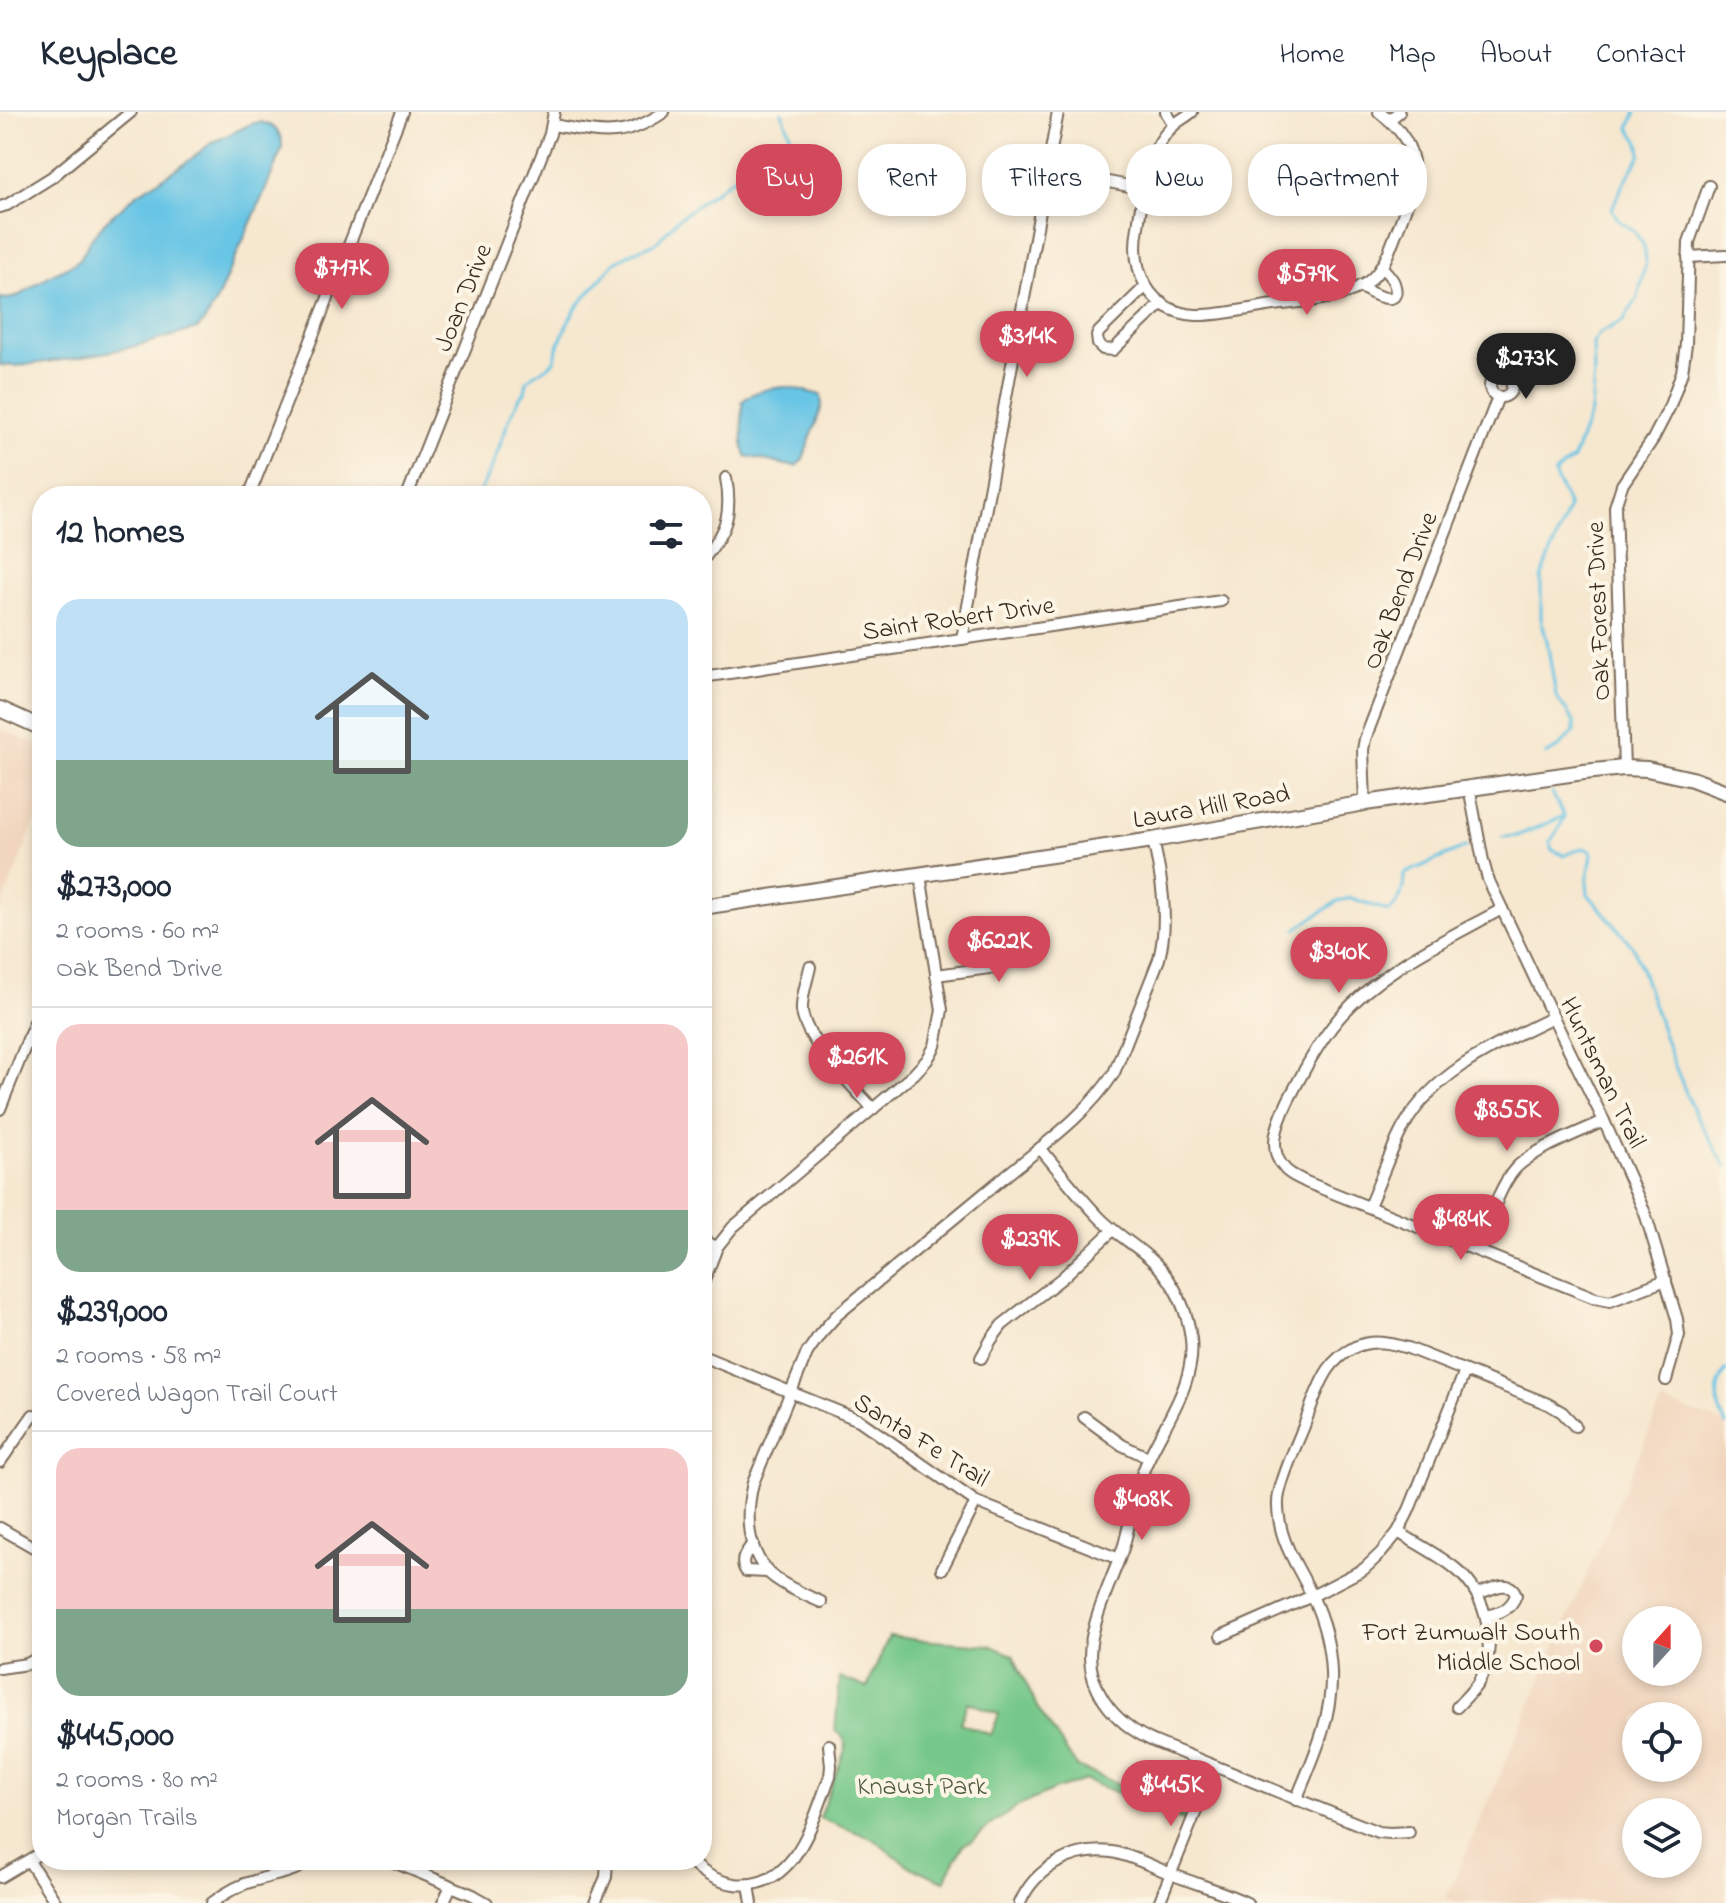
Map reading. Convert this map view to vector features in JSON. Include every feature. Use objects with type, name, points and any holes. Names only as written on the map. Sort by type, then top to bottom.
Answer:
[{"type":"main road","points":[[0,709],[32,723]]},
{"type":"main road","name":"Laura Hill Road","points":[[712,906],[1153,840],[1469,787],[1584,772],[1647,769],[1674,774],[1726,792]]},
{"type":"street","points":[[0,207],[52,177],[131,112]]},
{"type":"street","points":[[253,486],[402,112]]},
{"type":"street","name":"Joan Drive","points":[[411,486],[553,125],[554,112]]},
{"type":"street","points":[[553,125],[609,134],[635,128],[664,112]]},
{"type":"street","points":[[1052,144],[1058,112]]},
{"type":"street","points":[[1166,112],[1174,125]]},
{"type":"street","points":[[1158,144],[1174,125],[1192,112]]},
{"type":"street","points":[[1139,216],[1135,242],[1141,279],[1162,303],[1175,310],[1199,315],[1337,296],[1360,286],[1376,274],[1385,260],[1410,197],[1414,179],[1406,141],[1379,112]]},
{"type":"street","points":[[1389,120],[1399,112]]},
{"type":"street","name":"Oak Forest Drive","points":[[1624,768],[1615,507],[1622,485],[1653,439],[1669,408],[1682,372],[1686,344],[1689,242],[1709,186]]},
{"type":"street","points":[[962,639],[1039,216]]},
{"type":"street","points":[[1688,257],[1726,255]]},
{"type":"street","points":[[1360,286],[1379,298],[1391,297],[1395,291],[1394,282],[1381,266]]},
{"type":"street","points":[[1146,286],[1099,332],[1098,344],[1103,349],[1113,350],[1162,303]]},
{"type":"street","name":"Oak Bend Drive","points":[[1365,803],[1365,739],[1498,397]]},
{"type":"street","points":[[712,546],[722,532],[729,512],[726,478]]},
{"type":"street","name":"Saint Robert Drive","points":[[712,676],[1221,601]]},
{"type":"street","name":"Huntsman Trail","points":[[1469,787],[1488,879],[1645,1213],[1677,1319],[1679,1335],[1666,1380]]},
{"type":"street","points":[[821,1602],[795,1591],[767,1572],[753,1543],[748,1520],[753,1483],[807,1353],[837,1315],[1092,1103],[1114,1073],[1159,959],[1165,932],[1153,840]]},
{"type":"street","points":[[712,1260],[725,1235],[914,1074],[935,1046],[942,1010],[920,875]]},
{"type":"street","points":[[1502,909],[1406,961],[1340,1017],[1306,1064],[1283,1111],[1275,1134],[1276,1155],[1286,1171],[1306,1182],[1595,1298],[1610,1301],[1666,1280]]},
{"type":"street","points":[[936,975],[997,967],[1024,953],[1040,939]]},
{"type":"street","points":[[810,967],[802,999],[802,1015],[808,1030],[873,1109]]},
{"type":"street","points":[[1369,1206],[1403,1128],[1419,1105],[1447,1076],[1490,1048],[1553,1017]]},
{"type":"street","points":[[0,1109],[32,1029]]},
{"type":"street","points":[[1478,1250],[1515,1168],[1536,1154],[1604,1121]]},
{"type":"street","points":[[1040,1148],[1099,1217],[1156,1264],[1171,1282],[1180,1300],[1191,1340],[1185,1383],[1136,1492],[1119,1559],[1097,1617],[1090,1654],[1098,1691],[1122,1723],[1139,1735],[1378,1832],[1409,1832]]},
{"type":"street","points":[[981,1358],[1002,1325],[1062,1278],[1113,1230]]},
{"type":"street","points":[[712,1245],[717,1247]]},
{"type":"street","points":[[1296,1800],[1325,1725],[1332,1674],[1329,1647],[1312,1596],[1283,1537],[1278,1517],[1278,1498],[1283,1477],[1328,1369],[1354,1347],[1370,1342],[1389,1342],[1548,1404],[1562,1412],[1575,1426]]},
{"type":"street","name":"Santa Fe Trail","points":[[712,1360],[859,1420],[976,1502],[1119,1559]]},
{"type":"street","points":[[1221,1636],[1312,1596],[1364,1569],[1381,1553],[1398,1532],[1409,1510],[1465,1371]]},
{"type":"street","points":[[0,1462],[32,1416]]},
{"type":"street","points":[[1084,1417],[1122,1445],[1149,1458]]},
{"type":"street","points":[[942,1569],[976,1502]]},
{"type":"street","points":[[0,1528],[32,1546]]},
{"type":"street","points":[[1398,1532],[1455,1568],[1469,1581],[1486,1616],[1488,1643],[1484,1670],[1477,1684],[1457,1707]]},
{"type":"street","points":[[753,1543],[742,1559],[742,1566],[746,1571],[767,1572]]},
{"type":"street","points":[[1477,1594],[1504,1585],[1515,1589],[1512,1605],[1498,1614],[1486,1616]]},
{"type":"street","points":[[0,1668],[13,1668],[32,1661]]},
{"type":"street","points":[[700,1870],[725,1883],[749,1885],[778,1873],[799,1851],[830,1776],[829,1745]]},
{"type":"street","points":[[1159,1903],[1214,1766]]},
{"type":"street","points":[[1020,1903],[1038,1875],[1057,1861],[1084,1853],[1112,1852],[1247,1903]]},
{"type":"street","points":[[0,1877],[32,1859]]},
{"type":"street","points":[[29,1861],[32,1866]]},
{"type":"street","points":[[35,1870],[56,1903]]},
{"type":"street","points":[[212,1903],[246,1883],[293,1870]]},
{"type":"street","points":[[413,1870],[487,1903]]},
{"type":"street","points":[[597,1902],[606,1870]]},
{"type":"street","points":[[749,1885],[752,1903]]},
{"type":"street","points":[[443,1903],[451,1886]]},
{"type":"shaded area","points":[[0,729],[32,742],[32,829],[0,911]]},
{"type":"shaded area","name":"Fort Zumwalt South Middle School","points":[[1662,1402],[1726,1424],[1726,1903],[1458,1903],[1446,1898]]},
{"type":"green space","name":"Knaust Park","points":[[889,1636],[989,1645],[1013,1655],[1037,1707],[1077,1767],[1195,1815],[1191,1823],[1085,1780],[1020,1805],[989,1826],[964,1844],[944,1881],[911,1867],[874,1839],[819,1818],[846,1747],[843,1738],[835,1731],[840,1677],[867,1688]],"holes":[[[968,1702],[999,1714],[991,1735],[960,1723]]]},
{"type":"water","points":[[260,122],[277,130],[282,148],[216,300],[197,329],[77,358],[16,366],[0,365],[0,298],[20,295],[73,264],[80,259],[105,222],[137,194],[211,143]]},
{"type":"water","points":[[788,387],[821,395],[822,406],[803,459],[796,466],[746,456],[742,402],[757,392]]},
{"type":"waterway","points":[[482,486],[510,417],[525,392],[527,381],[555,360],[557,348],[576,308],[615,262],[656,243],[677,220],[761,157],[791,146],[793,142],[782,112]]},
{"type":"waterway","points":[[1546,755],[1574,732],[1574,722],[1556,696],[1541,619],[1541,578],[1569,507],[1554,474],[1573,459],[1591,411],[1593,343],[1600,333],[1623,321],[1638,298],[1646,261],[1644,246],[1634,231],[1619,221],[1612,209],[1641,154],[1639,142],[1629,128],[1636,112]]},
{"type":"waterway","points":[[1552,793],[1564,816],[1550,842],[1552,850],[1564,855],[1583,848],[1591,851],[1588,894],[1634,948],[1672,1059],[1694,1112],[1726,1167]]},
{"type":"waterway","points":[[1502,837],[1517,836],[1564,816]]},
{"type":"waterway","points":[[1296,929],[1338,901],[1351,898],[1389,911],[1401,894],[1404,874],[1466,847]]},
{"type":"waterway","points":[[1726,1370],[1717,1397],[1726,1425]]},
{"type":"place","name":"Fort Zumwalt South Middle School","points":[[1596,1646]]}]
